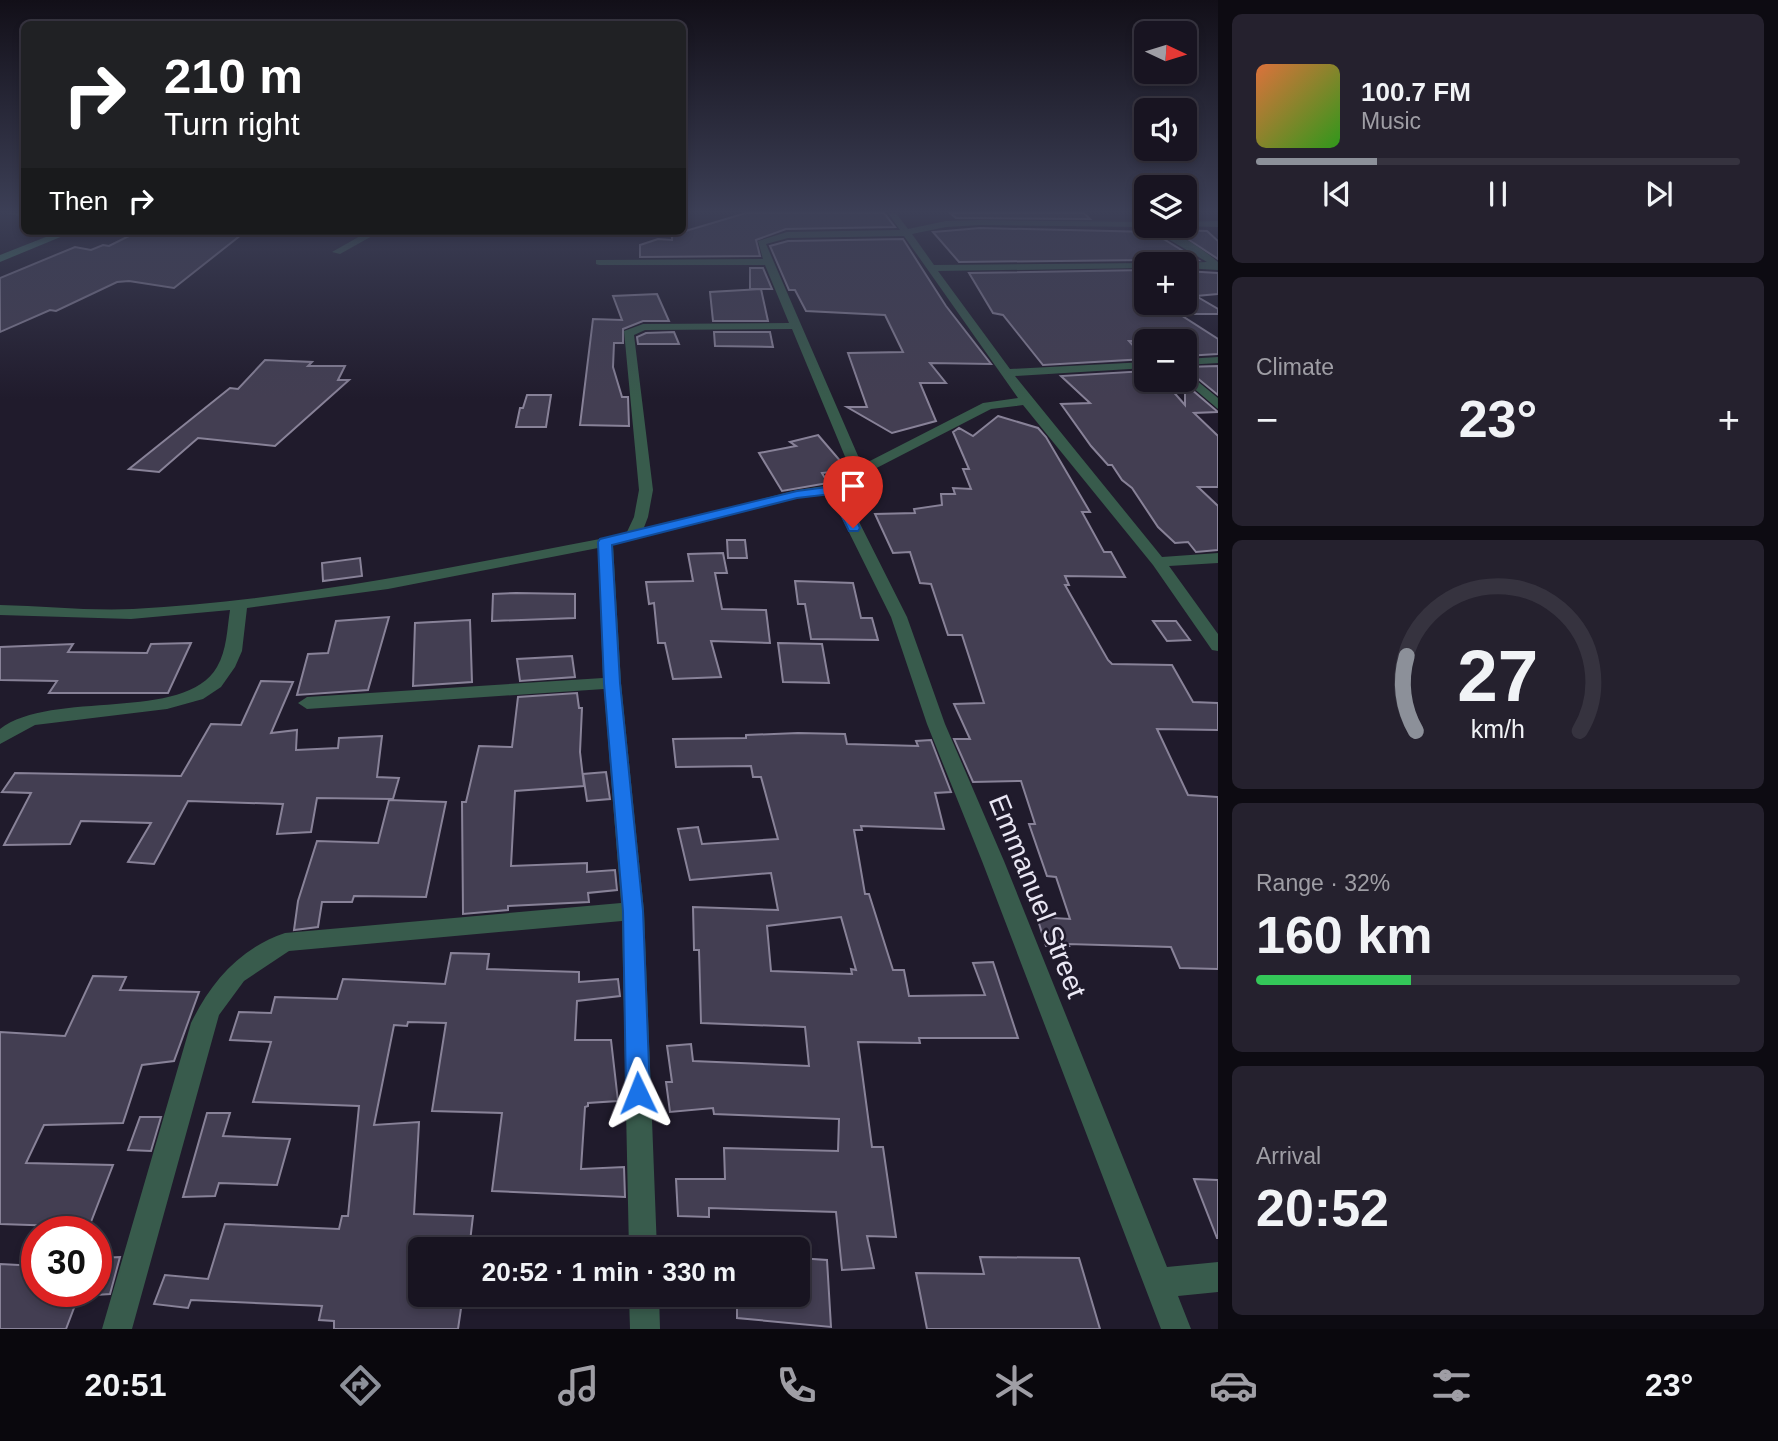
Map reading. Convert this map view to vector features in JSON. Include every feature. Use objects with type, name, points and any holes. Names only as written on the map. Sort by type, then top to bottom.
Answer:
[{"type":"street","points":[[773,275],[858,472]]},
{"type":"street","points":[[935,275],[1027,402],[1158,562],[1218,646]]},
{"type":"street","points":[[632,537],[641,517],[646,490],[628,333],[643,327],[795,326]]},
{"type":"street","points":[[1197,361],[1218,360]]},
{"type":"street","points":[[1008,373],[1134,366]]},
{"type":"street","points":[[1197,385],[1218,405]]},
{"type":"street","points":[[0,610],[131,614],[239,604],[388,584],[632,537],[797,494],[835,489],[858,472],[987,406],[1012,401],[1027,402]]},
{"type":"street","name":"Emmanuel Street","points":[[835,489],[899,617],[936,724],[993,861],[1176,1329]]},
{"type":"street","points":[[605,542],[612,683],[633,911],[643,1237]]},
{"type":"street","points":[[1158,562],[1218,558]]},
{"type":"street","points":[[1,734],[32,719],[167,704],[197,695],[215,683],[226,667],[233,650],[239,604]]},
{"type":"street","points":[[307,702],[612,683]]},
{"type":"street","points":[[117,1329],[203,1023],[216,996],[239,971],[285,942],[633,911]]},
{"type":"street","points":[[1158,1283],[1218,1277]]},
{"type":"street","points":[[645,1307],[646,1329]]},
{"type":"building","points":[[7,275],[190,275],[174,288],[129,281],[117,282],[56,311],[50,310],[0,332],[0,278]]},
{"type":"building","points":[[750,275],[766,275],[772,289],[750,289]]},
{"type":"building","points":[[783,275],[926,275],[946,306],[991,364],[930,363],[946,383],[920,383],[936,421],[892,433],[847,407],[867,407],[848,353],[903,352],[885,315],[806,311],[795,290],[789,290]]},
{"type":"building","points":[[970,275],[1134,275],[1134,315],[1181,315],[1218,339],[1218,354],[1197,355],[1197,329],[1134,329],[1134,341],[1129,341],[1134,347],[1134,360],[1043,365],[1003,315],[993,313]]},
{"type":"building","points":[[1197,275],[1218,275],[1218,294],[1197,296]]},
{"type":"building","points":[[761,289],[768,321],[713,321],[710,292]]},
{"type":"building","points":[[657,294],[669,321],[643,321],[623,329],[623,343],[614,343],[613,367],[622,397],[628,397],[629,426],[580,425],[593,319],[622,320],[613,296]]},
{"type":"building","points":[[1197,297],[1218,309],[1218,314],[1197,314]]},
{"type":"building","points":[[674,332],[679,344],[638,344],[637,337],[646,333]]},
{"type":"building","points":[[714,332],[770,332],[773,347],[715,346]]},
{"type":"building","points":[[265,360],[312,362],[308,366],[345,366],[338,380],[349,380],[275,446],[198,438],[159,472],[129,469],[230,388],[238,389]]},
{"type":"building","points":[[1218,366],[1218,395],[1197,378],[1197,367]]},
{"type":"building","points":[[1134,372],[1134,392],[1174,392],[1185,405],[1185,392],[1194,392],[1218,412],[1194,413],[1218,436],[1218,487],[1198,487],[1218,506],[1218,550],[1196,552],[1188,542],[1175,543],[1158,527],[1132,488],[1091,446],[1061,404],[1090,403],[1061,376]]},
{"type":"building","points":[[527,395],[551,395],[546,427],[516,427],[520,408],[523,408]]},
{"type":"building","points":[[998,416],[1038,428],[1046,437],[1090,512],[1082,512],[1104,552],[1111,552],[1125,577],[1065,576],[1069,585],[1065,585],[1108,660],[1112,664],[1172,665],[1193,702],[1218,703],[1218,730],[1157,729],[1188,795],[1218,797],[1218,969],[1180,968],[1171,947],[1068,944],[1069,946],[1046,946],[1037,917],[1070,919],[1056,877],[1047,876],[1029,824],[1035,824],[1021,781],[973,782],[954,739],[970,739],[954,704],[984,703],[962,635],[948,635],[931,584],[920,583],[910,552],[893,553],[875,514],[915,513],[914,509],[942,505],[941,494],[955,494],[953,488],[971,489],[963,469],[969,469],[953,432],[959,428],[973,436]]},
{"type":"building","points":[[818,435],[848,470],[822,473],[828,483],[782,491],[759,453],[796,446],[790,442]]},
{"type":"building","points":[[727,540],[745,540],[747,558],[728,558]]},
{"type":"building","points":[[723,553],[727,573],[715,573],[722,609],[766,610],[770,643],[711,641],[721,677],[673,679],[665,643],[658,643],[654,603],[649,604],[646,582],[693,581],[688,554]]},
{"type":"building","points":[[360,558],[362,576],[323,581],[322,563]]},
{"type":"building","points":[[795,581],[853,583],[861,618],[872,618],[878,640],[811,639],[805,604],[798,604]]},
{"type":"building","points":[[493,594],[575,594],[575,618],[492,621]]},
{"type":"building","points":[[389,617],[368,690],[297,695],[308,654],[328,653],[336,621]]},
{"type":"building","points":[[470,620],[472,682],[413,686],[415,623]]},
{"type":"building","points":[[1153,621],[1176,621],[1190,640],[1167,641]]},
{"type":"building","points":[[191,643],[168,693],[49,693],[57,681],[0,680],[0,647],[73,644],[68,652],[147,653],[151,644]]},
{"type":"building","points":[[778,643],[822,644],[829,683],[783,682]]},
{"type":"building","points":[[572,656],[575,677],[520,681],[517,659]]},
{"type":"building","points":[[261,681],[293,682],[271,733],[297,730],[296,750],[338,748],[339,738],[382,736],[377,777],[399,778],[393,799],[317,798],[311,832],[277,834],[283,804],[188,801],[154,864],[128,862],[151,823],[81,821],[70,844],[4,845],[31,793],[2,792],[15,773],[181,776],[211,724],[241,725]]},
{"type":"building","points":[[577,693],[579,708],[582,708],[580,752],[584,786],[515,791],[511,866],[587,863],[587,872],[615,870],[617,890],[588,893],[589,902],[508,906],[508,910],[463,914],[462,802],[466,802],[479,746],[512,747],[518,697]]},
{"type":"building","points":[[845,734],[847,744],[918,746],[916,741],[931,740],[951,792],[935,793],[944,829],[861,826],[862,830],[854,830],[865,894],[869,894],[893,970],[904,970],[909,996],[985,995],[973,963],[993,962],[1018,1038],[919,1038],[920,1043],[858,1042],[872,1147],[883,1147],[896,1237],[867,1236],[874,1268],[842,1270],[836,1212],[709,1208],[709,1217],[678,1216],[676,1179],[725,1179],[724,1148],[838,1151],[839,1119],[714,1114],[713,1108],[670,1112],[666,1082],[672,1082],[667,1046],[691,1044],[693,1061],[809,1066],[805,1027],[701,1023],[699,950],[694,950],[693,907],[778,910],[771,873],[690,880],[678,829],[698,827],[702,844],[778,839],[761,777],[753,777],[751,766],[676,767],[673,739],[746,738],[746,735]],"holes":[[[841,917],[856,970],[851,969],[852,974],[771,971],[767,926]]]},
{"type":"building","points":[[606,772],[610,799],[587,801],[583,774]]},
{"type":"building","points":[[389,800],[446,802],[426,897],[354,896],[352,902],[322,902],[318,927],[294,930],[298,901],[317,841],[378,843]]},
{"type":"building","points":[[451,953],[489,954],[487,969],[579,972],[579,982],[618,979],[620,996],[577,1001],[575,1040],[611,1040],[618,1101],[588,1103],[585,1107],[581,1169],[624,1167],[625,1197],[492,1191],[502,1113],[432,1111],[446,1023],[408,1022],[407,1026],[394,1025],[374,1125],[419,1122],[414,1214],[473,1216],[471,1237],[408,1237],[408,1307],[461,1307],[458,1329],[334,1329],[334,1321],[319,1320],[322,1306],[191,1300],[188,1308],[154,1304],[165,1275],[208,1279],[225,1224],[339,1229],[342,1216],[348,1216],[359,1106],[253,1102],[271,1042],[230,1040],[239,1012],[271,1013],[275,997],[337,999],[343,979],[445,984]]},
{"type":"building","points":[[93,976],[126,977],[120,990],[199,992],[174,1061],[142,1065],[123,1123],[44,1125],[26,1163],[113,1165],[93,1216],[21,1216],[21,1225],[0,1224],[0,1032],[65,1036]]},
{"type":"building","points":[[207,1113],[230,1113],[223,1136],[290,1139],[277,1185],[219,1183],[215,1196],[183,1197]]},
{"type":"building","points":[[140,1117],[161,1117],[151,1151],[128,1150]]},
{"type":"building","points":[[1194,1179],[1218,1180],[1218,1238],[1217,1238]]},
{"type":"building","points":[[112,1257],[120,1257],[112,1287]]},
{"type":"building","points":[[980,1257],[1079,1258],[1100,1329],[927,1329],[916,1273],[984,1274]]},
{"type":"building","points":[[810,1259],[827,1260],[831,1327],[737,1318],[737,1307],[810,1307]]},
{"type":"building","points":[[0,1264],[21,1265],[21,1307],[74,1307],[66,1329],[0,1329]]},
{"type":"route","points":[[638,1093],[633,911],[612,683],[605,542],[797,494],[835,489],[853,528]]}]
